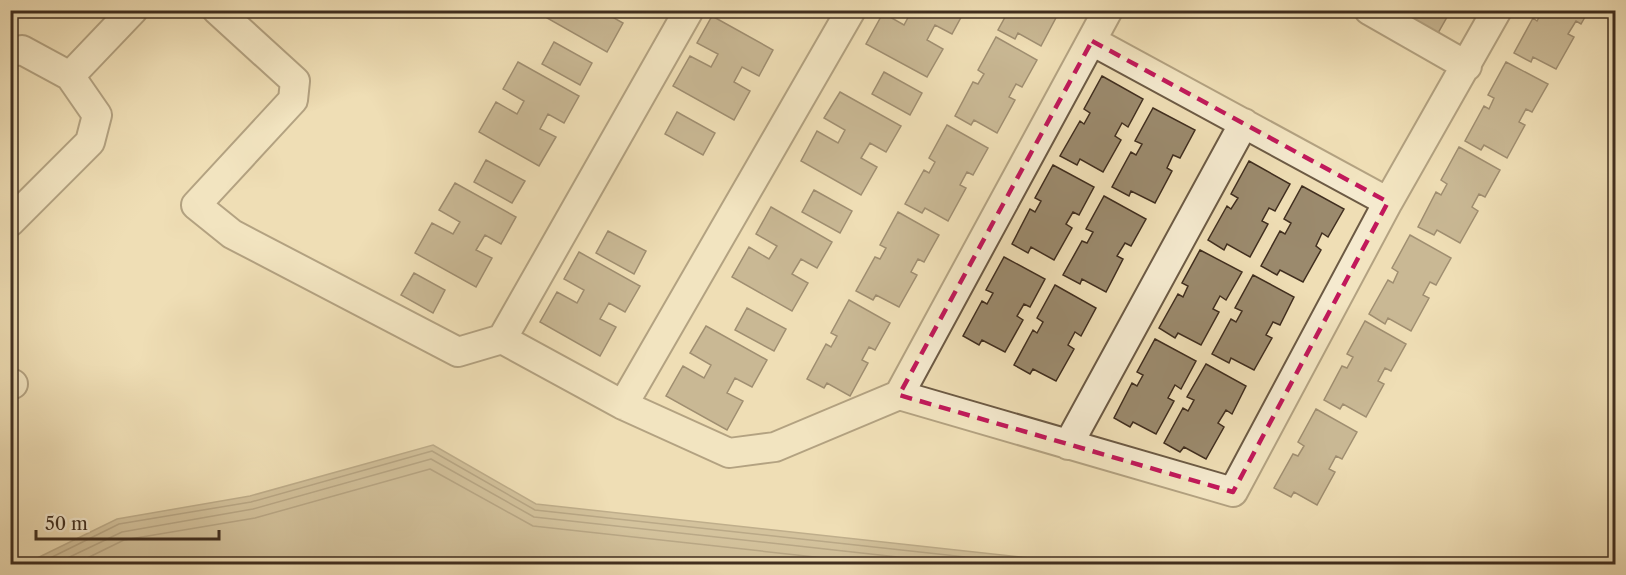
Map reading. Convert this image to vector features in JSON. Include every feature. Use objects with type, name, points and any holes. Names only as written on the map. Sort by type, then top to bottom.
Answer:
[{"type":"street","points":[[69,76],[134,10]]},
{"type":"street","points":[[217,10],[295,81],[293,100],[196,205],[232,234],[458,352],[502,339],[688,10]]},
{"type":"street","points":[[623,405],[851,10]]},
{"type":"street","points":[[502,339],[623,405],[729,453],[775,447],[898,395],[1108,10]]},
{"type":"street","points":[[1370,10],[1467,66]]},
{"type":"street","points":[[898,395],[1233,492],[1388,202],[1497,10]]},
{"type":"street","points":[[1092,41],[1388,202]]},
{"type":"street","points":[[10,52],[22,50],[69,76],[97,115],[90,142],[10,222]]},
{"type":"street","points":[[1068,445],[1244,123]]},
{"type":"highlighted area","points":[[1092,41],[1388,202],[1233,492],[899,395]]},
{"type":"water","points":[[433,445],[536,504],[1084,564],[25,564],[117,519],[250,496]]},
{"type":"building","points":[[551,10],[609,10],[607,14],[623,23],[607,52],[547,18]]},
{"type":"building","points":[[908,10],[965,10],[952,34],[935,25],[927,40],[943,49],[927,77],[866,44],[883,13],[904,25],[911,12]]},
{"type":"building","points":[[1009,10],[1053,10],[1058,14],[1041,46],[1018,33],[1015,39],[998,30]]},
{"type":"building","points":[[1399,10],[1451,10],[1438,33],[1396,17]]},
{"type":"building","points":[[1543,10],[1589,10],[1581,24],[1576,21],[1568,34],[1574,37],[1556,69],[1533,57],[1531,62],[1514,53],[1533,18],[1537,21]]},
{"type":"building","points":[[712,16],[773,50],[759,76],[742,67],[734,82],[750,91],[734,120],[673,86],[690,56],[711,67],[718,54],[697,43]]},
{"type":"building","points":[[996,37],[1037,60],[1022,87],[1016,84],[1009,97],[1015,100],[997,133],[974,120],[971,125],[955,116],[973,82],[978,84],[984,74],[978,70]]},
{"type":"building","points":[[554,42],[592,63],[580,85],[542,64]]},
{"type":"building","points":[[518,62],[579,96],[564,123],[548,114],[540,129],[556,137],[539,166],[479,132],[496,102],[517,114],[524,101],[503,89]]},
{"type":"building","points":[[1506,62],[1548,84],[1532,112],[1526,109],[1519,122],[1525,125],[1507,158],[1484,145],[1481,150],[1465,141],[1484,106],[1489,109],[1494,98],[1488,95]]},
{"type":"building","points":[[884,72],[922,93],[910,115],[872,94]]},
{"type":"building","points":[[1102,76],[1143,99],[1128,127],[1122,123],[1115,136],[1121,140],[1103,172],[1080,159],[1077,165],[1060,156],[1080,121],[1084,124],[1090,113],[1084,109]]},
{"type":"building","points":[[840,92],[901,126],[886,152],[870,143],[861,158],[877,167],[861,195],[801,161],[817,131],[838,143],[845,130],[824,118]]},
{"type":"building","points":[[1153,108],[1195,130],[1180,158],[1173,155],[1167,168],[1172,171],[1155,203],[1131,191],[1129,196],[1112,187],[1131,152],[1136,155],[1142,144],[1135,141]]},
{"type":"building","points":[[677,112],[715,133],[703,155],[665,134]]},
{"type":"building","points":[[947,125],[988,148],[973,175],[967,172],[960,185],[966,188],[948,221],[925,208],[922,213],[905,204],[924,170],[929,173],[935,162],[929,158]]},
{"type":"building","points":[[1459,147],[1500,170],[1485,197],[1479,194],[1472,207],[1478,211],[1460,243],[1437,230],[1434,235],[1418,227],[1436,192],[1441,195],[1447,184],[1441,180]]},
{"type":"building","points":[[486,160],[525,181],[512,203],[474,182]]},
{"type":"building","points":[[1249,161],[1290,184],[1275,211],[1269,208],[1262,221],[1268,224],[1250,257],[1227,244],[1224,250],[1208,240],[1227,206],[1231,209],[1238,198],[1231,194]]},
{"type":"building","points":[[1053,165],[1094,187],[1079,215],[1073,212],[1066,224],[1072,228],[1054,260],[1031,247],[1028,253],[1012,244],[1030,209],[1035,212],[1041,201],[1035,198]]},
{"type":"building","points":[[455,183],[516,217],[501,244],[485,235],[476,250],[492,258],[476,287],[415,253],[432,223],[453,234],[460,222],[439,210]]},
{"type":"building","points":[[1302,186],[1344,209],[1328,237],[1322,233],[1316,246],[1321,250],[1303,282],[1280,270],[1277,275],[1261,266],[1280,231],[1285,234],[1291,223],[1284,219]]},
{"type":"building","points":[[814,190],[852,211],[840,233],[802,212]]},
{"type":"building","points":[[1104,196],[1146,219],[1131,246],[1125,243],[1117,256],[1123,259],[1106,292],[1082,279],[1080,284],[1063,275],[1082,241],[1087,243],[1093,232],[1086,229]]},
{"type":"building","points":[[771,207],[832,242],[817,268],[801,259],[792,274],[808,283],[792,311],[732,277],[749,247],[769,259],[777,246],[756,234]]},
{"type":"building","points":[[898,212],[939,235],[924,262],[918,259],[911,272],[917,275],[899,307],[876,295],[873,300],[856,291],[875,257],[880,259],[886,248],[880,245]]},
{"type":"building","points":[[608,231],[646,251],[634,274],[596,253]]},
{"type":"building","points":[[1410,235],[1451,258],[1436,285],[1430,282],[1423,295],[1429,298],[1411,331],[1388,318],[1385,324],[1369,314],[1388,280],[1393,283],[1398,272],[1392,268]]},
{"type":"building","points":[[1200,250],[1242,272],[1226,300],[1220,296],[1213,309],[1219,312],[1201,345],[1178,333],[1175,338],[1159,328],[1178,294],[1183,297],[1188,286],[1182,283]]},
{"type":"building","points":[[579,252],[640,286],[625,312],[609,303],[600,319],[616,327],[600,356],[540,322],[557,292],[577,303],[584,290],[564,279]]},
{"type":"building","points":[[1004,257],[1045,279],[1030,307],[1024,304],[1017,316],[1023,320],[1005,352],[982,340],[979,345],[963,336],[982,301],[987,304],[993,293],[986,290]]},
{"type":"building","points":[[414,273],[445,290],[433,313],[401,295]]},
{"type":"building","points":[[1253,275],[1294,297],[1280,325],[1273,322],[1266,335],[1272,338],[1254,370],[1231,358],[1229,363],[1212,354],[1231,319],[1236,322],[1242,311],[1235,308]]},
{"type":"building","points":[[1055,285],[1096,308],[1081,336],[1075,332],[1068,345],[1074,349],[1056,381],[1033,369],[1030,374],[1014,365],[1033,330],[1037,333],[1043,322],[1037,318]]},
{"type":"building","points":[[849,300],[890,323],[875,350],[869,347],[862,360],[868,363],[850,396],[827,383],[824,388],[807,379],[826,344],[831,347],[837,336],[831,333]]},
{"type":"building","points":[[747,308],[786,329],[774,351],[735,330]]},
{"type":"building","points":[[1365,321],[1406,344],[1391,371],[1385,368],[1378,381],[1384,384],[1366,417],[1343,404],[1340,409],[1324,400],[1342,366],[1347,368],[1353,357],[1347,354]]},
{"type":"building","points":[[706,326],[767,360],[752,387],[735,378],[727,393],[743,401],[727,430],[666,396],[683,366],[704,378],[711,365],[690,353]]},
{"type":"building","points":[[1155,339],[1196,361],[1181,389],[1175,385],[1168,398],[1174,401],[1156,434],[1133,422],[1130,427],[1114,418],[1132,383],[1137,386],[1143,375],[1137,372]]},
{"type":"building","points":[[1206,364],[1246,386],[1232,414],[1226,410],[1218,423],[1224,427],[1206,459],[1184,447],[1180,452],[1164,443],[1183,408],[1188,411],[1194,400],[1187,397]]},
{"type":"building","points":[[1316,409],[1357,432],[1342,459],[1336,456],[1329,469],[1335,472],[1317,505],[1294,492],[1291,497],[1274,488],[1293,454],[1298,456],[1304,446],[1298,442]]}]
